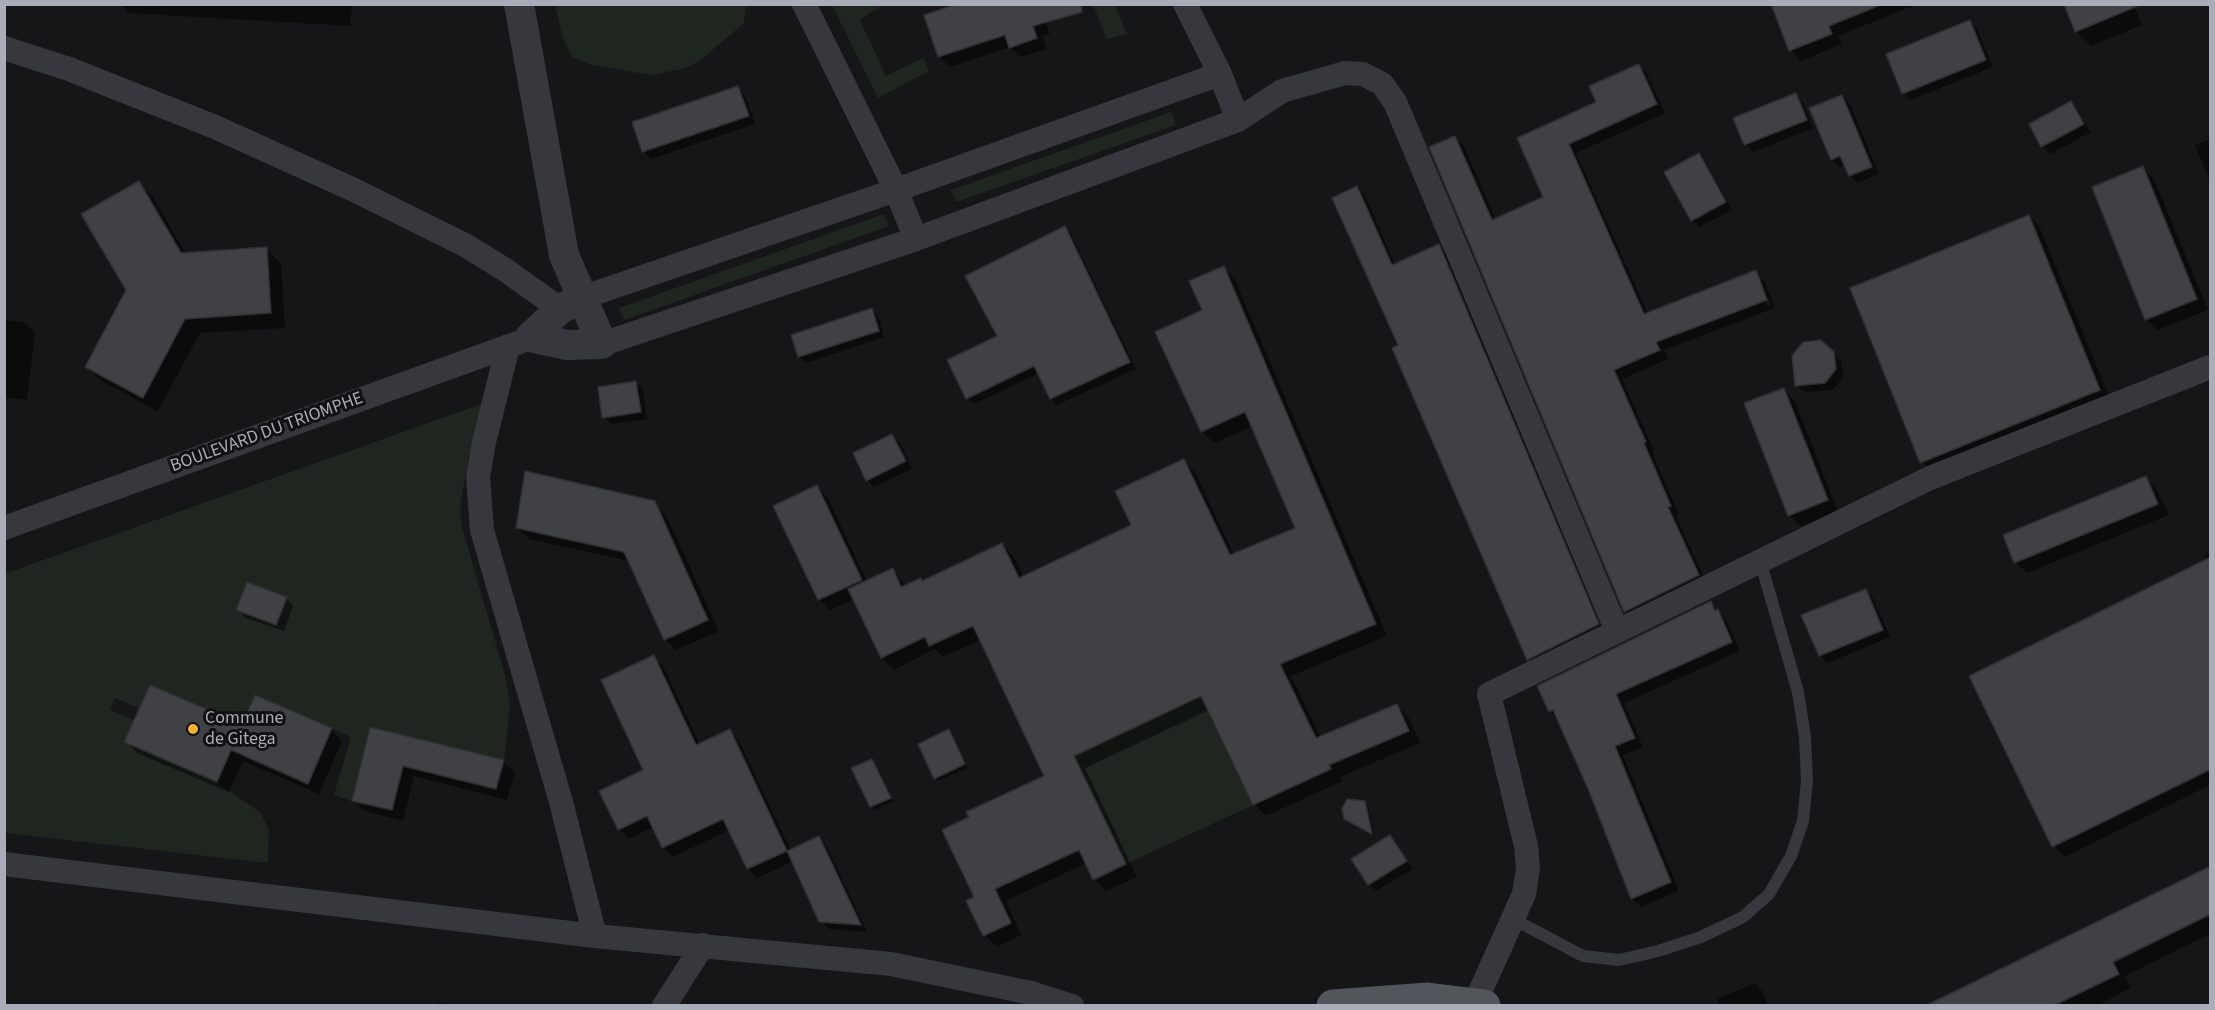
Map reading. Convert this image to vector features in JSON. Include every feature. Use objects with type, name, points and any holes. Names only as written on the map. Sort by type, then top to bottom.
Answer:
[{"type":"main road","points":[[1333,1005],[1428,999],[1479,1004]]},
{"type":"street","points":[[519,4],[572,303],[602,344]]},
{"type":"street","points":[[804,4],[896,190],[916,239]]},
{"type":"street","points":[[1185,4],[1220,74],[1238,120]]},
{"type":"street","points":[[4,48],[69,69],[215,127],[352,189],[465,245],[504,269],[572,303]]},
{"type":"street","points":[[519,342],[567,345],[602,344],[916,239],[1238,120],[1282,91],[1345,73],[1363,74],[1382,84],[1395,102],[1616,629]]},
{"type":"street","points":[[596,936],[561,802],[482,530],[478,477],[484,442],[519,342],[572,303],[1220,74]]},
{"type":"street","name":"BOULEVARD DU TRIOMPHE","points":[[4,528],[519,342]]},
{"type":"street","points":[[1479,1004],[1524,894],[1528,868],[1526,846],[1489,694],[1616,629],[1930,478],[2211,367]]},
{"type":"street","points":[[4,864],[596,936],[891,964],[1031,993],[1072,1005]]},
{"type":"street","points":[[664,1005],[703,945]]},
{"type":"lane","points":[[1513,919],[1583,957],[1619,960],[1658,951],[1701,937],[1743,917],[1769,894],[1794,848],[1803,821],[1807,781],[1805,737],[1798,692],[1760,560]]},
{"type":"shaded area","points":[[555,5],[746,5],[744,23],[701,60],[686,68],[651,75],[591,65],[572,57],[563,38]]},
{"type":"shaded area","points":[[832,5],[882,5],[860,20],[886,76],[923,58],[929,71],[878,98]]},
{"type":"shaded area","points":[[1093,5],[1115,5],[1127,34],[1107,39]]},
{"type":"shaded area","points":[[1171,112],[1176,125],[956,202],[951,190]]},
{"type":"shaded area","points":[[884,214],[889,226],[624,320],[619,308]]},
{"type":"shaded area","points":[[487,402],[470,451],[461,499],[461,524],[505,675],[510,705],[504,760],[371,727],[352,801],[334,795],[351,737],[256,695],[242,724],[150,685],[139,708],[115,698],[110,710],[134,720],[125,742],[217,782],[261,813],[269,831],[268,863],[5,833],[4,574]]},
{"type":"shaded area","points":[[1201,696],[1253,805],[1126,864],[1074,756]]},
{"type":"building","points":[[957,4],[1081,4],[1082,12],[1033,26],[1037,38],[1009,48],[1005,35],[938,57],[924,15]]},
{"type":"building","points":[[1771,4],[1878,4],[1878,6],[1829,26],[1832,34],[1789,51]]},
{"type":"building","points":[[2064,4],[2140,4],[2140,5],[2075,32]]},
{"type":"building","points":[[1970,20],[1986,60],[1902,94],[1886,54]]},
{"type":"building","points":[[1639,64],[1657,104],[1569,144],[1644,314],[1756,270],[1767,300],[1656,342],[1660,350],[1614,370],[1646,442],[1644,443],[1671,506],[1668,507],[1699,575],[1624,612],[1429,147],[1455,136],[1492,220],[1543,197],[1517,138],[1596,102],[1589,86]]},
{"type":"building","points":[[738,86],[749,116],[642,152],[632,122]]},
{"type":"building","points":[[1796,93],[1807,120],[1744,145],[1733,118]]},
{"type":"building","points":[[1842,95],[1872,167],[1849,176],[1840,156],[1831,160],[1809,108]]},
{"type":"building","points":[[2071,101],[2084,124],[2041,147],[2029,124]]},
{"type":"building","points":[[1699,153],[1726,202],[1691,221],[1664,172]]},
{"type":"building","points":[[2143,166],[2197,299],[2145,320],[2092,187]]},
{"type":"building","points":[[139,181],[181,253],[267,247],[271,313],[185,319],[143,398],[85,367],[126,290],[81,214]]},
{"type":"building","points":[[1357,186],[1392,265],[1439,244],[1599,624],[1527,660],[1392,348],[1398,345],[1332,198]]},
{"type":"building","points":[[2029,215],[2100,390],[1920,463],[1850,288]]},
{"type":"building","points":[[1065,226],[1130,362],[1050,399],[1034,366],[966,399],[947,360],[997,336],[965,276]]},
{"type":"building","points":[[1224,266],[1376,624],[1280,664],[1316,738],[1397,704],[1409,731],[1329,765],[1331,769],[1253,805],[1201,696],[1074,756],[1126,864],[1093,880],[1079,850],[995,889],[1011,923],[983,936],[966,901],[974,897],[942,830],[969,817],[966,812],[1044,776],[973,626],[929,646],[925,637],[881,658],[848,589],[893,568],[901,587],[921,578],[922,581],[1002,543],[1019,578],[1131,525],[1115,491],[1184,459],[1230,555],[1295,528],[1245,412],[1201,432],[1155,332],[1202,310],[1189,281]]},
{"type":"building","points":[[872,308],[879,331],[798,357],[791,335]]},
{"type":"building","points":[[1821,340],[1834,352],[1836,369],[1825,383],[1795,386],[1792,356],[1803,342]]},
{"type":"building","points":[[636,381],[641,412],[602,418],[598,387]]},
{"type":"building","points":[[1784,388],[1828,500],[1788,516],[1744,403]]},
{"type":"building","points":[[892,434],[906,461],[866,481],[853,453]]},
{"type":"building","points":[[525,471],[655,501],[708,620],[664,640],[624,552],[516,528]]},
{"type":"building","points":[[2146,476],[2158,504],[2014,563],[2003,535]]},
{"type":"building","points":[[817,485],[862,580],[818,600],[773,506]]},
{"type":"building","points":[[2211,557],[2211,769],[2052,847],[1969,676]]},
{"type":"building","points":[[247,582],[287,597],[276,625],[236,610]]},
{"type":"building","points":[[1866,589],[1883,630],[1819,656],[1801,615]]},
{"type":"building","points":[[1711,601],[1715,611],[1718,609],[1732,642],[1616,694],[1635,738],[1615,746],[1671,882],[1631,899],[1589,791],[1553,710],[1549,712],[1537,686]]},
{"type":"building","points":[[654,655],[696,745],[730,729],[787,851],[747,869],[723,819],[662,848],[647,816],[618,830],[599,791],[643,770],[601,680]]},
{"type":"building","points":[[150,685],[242,724],[255,695],[332,728],[308,784],[231,750],[217,782],[124,742]]},
{"type":"building","points":[[370,727],[504,760],[496,789],[403,766],[392,810],[352,801]]},
{"type":"building","points":[[949,729],[965,764],[934,779],[918,744]]},
{"type":"building","points":[[872,759],[891,798],[870,807],[851,768]]},
{"type":"building","points":[[1347,799],[1365,801],[1372,834],[1344,819],[1342,809]]},
{"type":"building","points":[[1390,835],[1407,861],[1368,885],[1351,859]]},
{"type":"building","points":[[819,836],[861,925],[819,922],[787,851]]},
{"type":"building","points":[[2211,866],[2211,914],[2113,962],[2119,974],[2055,1005],[1927,1005]]},
{"type":"place","name":"Commune de Gitega","points":[[193,729]]}]
